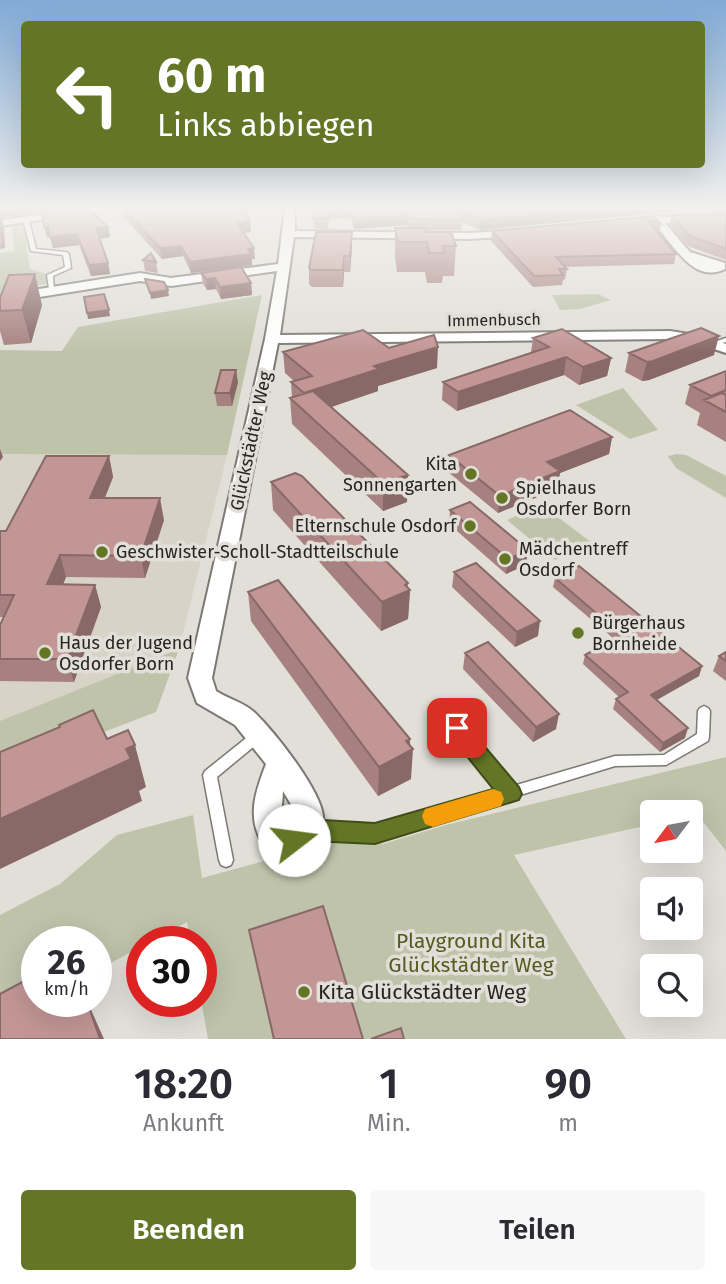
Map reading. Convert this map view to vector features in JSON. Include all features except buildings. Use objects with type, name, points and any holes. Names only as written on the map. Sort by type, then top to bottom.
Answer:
[{"type":"street","name":"Glückstädter Weg","points":[[285,256],[272,339],[200,678],[206,696],[239,713],[259,735],[309,811],[306,830]]},
{"type":"street","points":[[10,297],[140,277],[171,282],[283,267]]},
{"type":"street","name":"Immenbusch","points":[[272,339],[670,335],[722,344]]},
{"type":"street","points":[[279,764],[268,802],[270,832],[287,841],[294,840],[306,830]]},
{"type":"lane","points":[[52,289],[50,275],[68,268],[66,256]]},
{"type":"lane","points":[[306,830],[375,833],[615,761],[666,760],[704,737],[704,711]]},
{"type":"lane","points":[[457,728],[511,794]]},
{"type":"lane","points":[[226,860],[210,775],[259,735]]},
{"type":"shaded area","name":"Geschwister-Scholl-Stadtteilschule","points":[[0,454],[227,455],[179,649],[0,721]]},
{"type":"green space","points":[[0,256],[28,256],[30,269],[46,274],[47,284],[5,289],[0,318]]},
{"type":"green space","points":[[598,294],[611,300],[580,309],[560,310],[552,295]]},
{"type":"green space","points":[[262,295],[227,455],[0,454],[0,350],[62,351],[78,327]]},
{"type":"green space","points":[[623,388],[658,430],[630,439],[576,405]]},
{"type":"green space","points":[[686,455],[726,476],[726,498],[676,468],[668,456]]},
{"type":"green space","points":[[542,505],[592,543],[555,560],[507,520]]},
{"type":"green space","points":[[179,649],[156,712],[96,735],[91,725],[0,751],[0,721]]},
{"type":"green space","name":"Playground Kita Glückstädter Weg","points":[[726,757],[726,851],[704,823],[704,800],[640,800],[640,827],[514,855],[626,1039],[208,1039],[204,1017],[217,1017],[217,926],[188,926],[187,922],[179,926],[126,926],[126,955],[112,962],[112,926],[21,926],[21,1011],[0,1023],[0,915],[60,884],[117,835],[193,815],[202,878],[293,853],[315,839],[383,844],[446,825]]},
{"type":"slow traffic","points":[[433,816],[493,799]]},
{"type":"place","name":"Kita Sonnengarten","points":[[471,474]]},
{"type":"place","name":"Spielhaus Osdorfer Born","points":[[502,498]]},
{"type":"place","name":"Elternschule Osdorf","points":[[470,526]]},
{"type":"place","name":"Geschwister-Scholl-Stadtteilschule","points":[[102,552]]},
{"type":"place","name":"Mädchentreff Osdorf","points":[[505,559]]},
{"type":"place","name":"Bürgerhaus Bornheide","points":[[578,633]]},
{"type":"place","name":"Haus der Jugend Osdorfer Born","points":[[45,653]]},
{"type":"place","name":"Kita Glückstädter Weg","points":[[304,992]]},
{"type":"route","points":[[294,840],[306,830],[375,833],[511,794],[457,728]]}]
